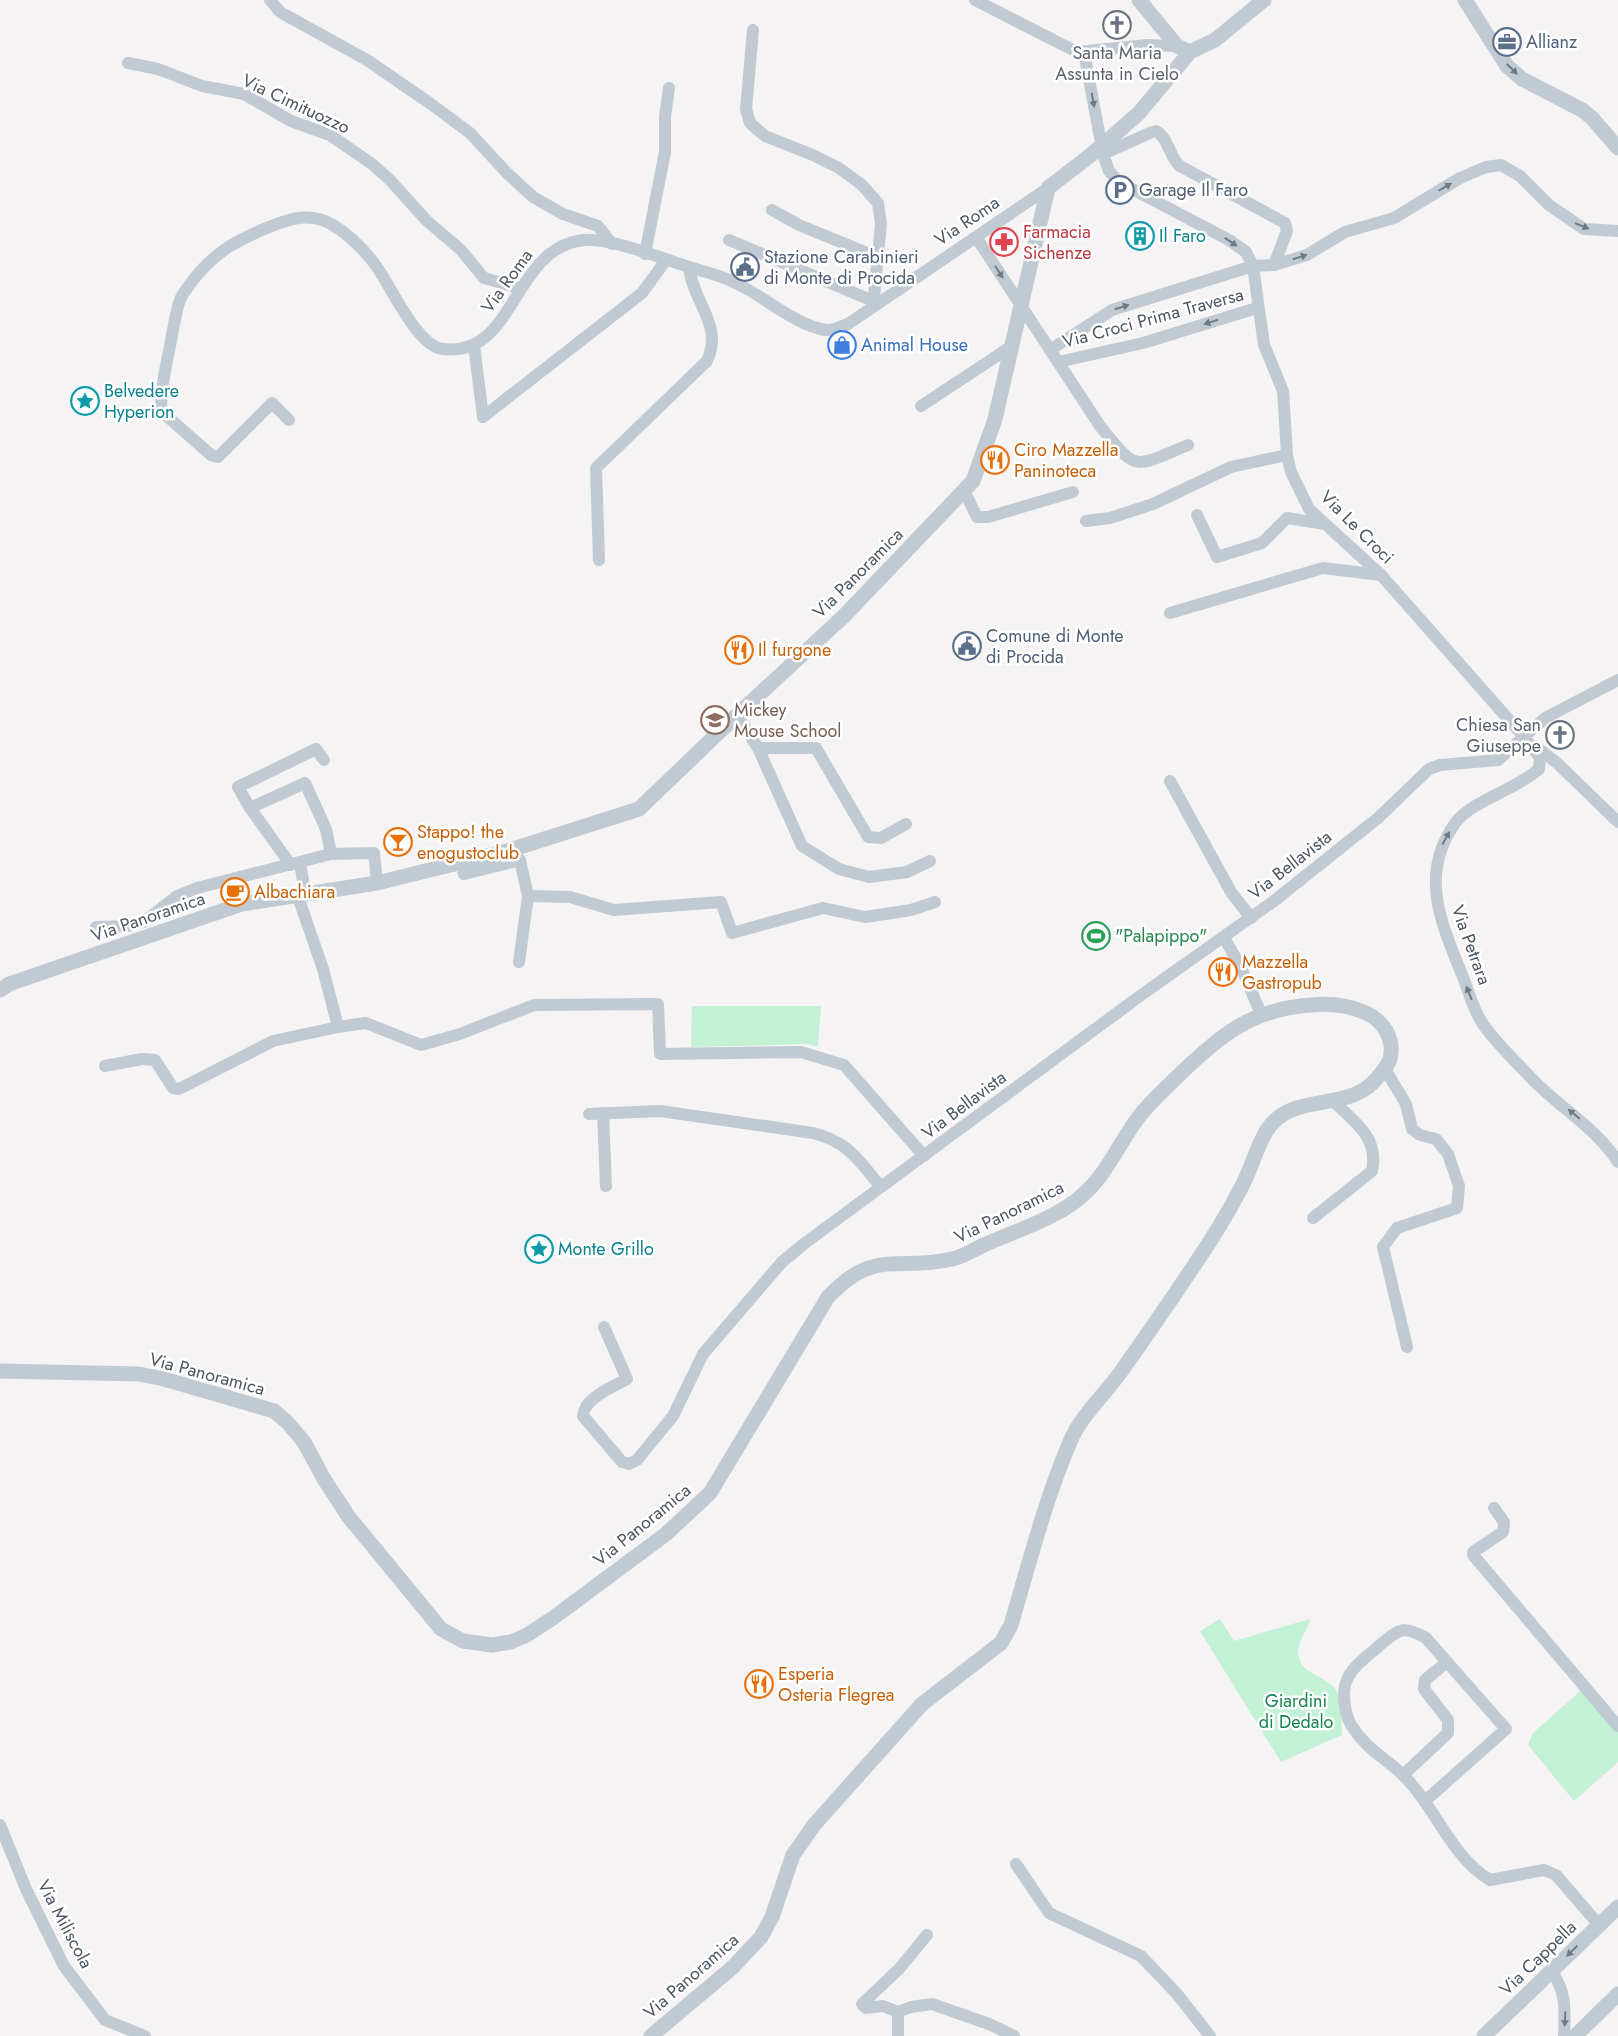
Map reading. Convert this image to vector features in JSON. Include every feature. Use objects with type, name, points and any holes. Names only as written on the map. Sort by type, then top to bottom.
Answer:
[{"type":"street","points":[[270,0],[280,12],[367,60],[431,104],[470,133],[507,174],[533,197],[563,214],[598,226],[612,244]]},
{"type":"street","points":[[975,0],[1077,52],[1147,44],[1184,49],[1215,40],[1264,0]]},
{"type":"street","points":[[1139,0],[1184,49]]},
{"type":"street","points":[[1465,0],[1507,66],[1522,79],[1582,110],[1591,117],[1618,148]]},
{"type":"street","points":[[729,240],[873,304],[881,213],[878,203],[862,185],[839,168],[813,155],[765,136],[750,123],[746,109],[753,30]]},
{"type":"street","name":"Via Roma","points":[[474,346],[494,330],[520,288],[540,261],[563,244],[586,240],[612,244],[731,280],[802,321],[827,330],[848,324],[873,304],[1098,154],[1114,135],[1139,114],[1184,49]]},
{"type":"street","points":[[1084,52],[1098,154],[1109,171],[1119,182],[1230,240],[1246,252],[1253,266]]},
{"type":"street","name":"Via Cimituozzo","points":[[128,63],[158,69],[202,86],[244,94],[291,121],[330,135],[372,164],[390,180],[427,222],[461,250],[484,278],[520,288]]},
{"type":"street","points":[[645,254],[665,152],[665,116],[670,88]]},
{"type":"street","points":[[1098,154],[1152,132],[1161,134],[1180,166],[1285,223],[1287,231],[1274,265]]},
{"type":"street","points":[[1050,350],[1112,310],[1253,266],[1274,265],[1307,255],[1345,232],[1394,218],[1460,178],[1486,167],[1501,165],[1520,176],[1548,205],[1584,229],[1618,231]]},
{"type":"street","name":"Via Panoramica","points":[[0,990],[9,984],[242,904],[377,883],[507,851],[639,810],[737,715],[844,616],[973,481],[996,419],[1048,188]]},
{"type":"street","points":[[772,210],[799,225],[878,257]]},
{"type":"street","points":[[289,420],[272,403],[218,457],[211,455],[161,411],[161,390],[181,298],[213,256],[249,236],[283,221],[300,216],[331,224],[353,240],[374,262],[418,333],[428,344],[441,349],[462,350],[474,346],[483,417],[642,293],[666,260]]},
{"type":"street","points":[[976,237],[1100,426],[1120,452],[1132,462],[1144,463],[1188,445]]},
{"type":"street","name":"Via Le Croci","points":[[1253,266],[1257,308],[1264,345],[1284,391],[1287,455],[1291,472],[1309,509],[1381,575],[1525,738]]},
{"type":"street","points":[[599,560],[596,468],[707,361],[712,351],[713,337],[711,324],[690,279],[689,267]]},
{"type":"street","name":"Via Croci Prima Traversa","points":[[1058,362],[1143,343],[1257,308]]},
{"type":"street","points":[[922,406],[1012,346]]},
{"type":"street","points":[[1086,521],[1110,518],[1153,504],[1231,467],[1287,455]]},
{"type":"street","points":[[964,491],[977,517],[988,517],[1073,492]]},
{"type":"street","points":[[1197,515],[1217,557],[1262,543],[1287,518],[1325,524]]},
{"type":"street","points":[[1170,613],[1323,568],[1381,575]]},
{"type":"street","name":"Via Bellavista","points":[[604,1327],[627,1379],[592,1400],[584,1411],[584,1416],[622,1462],[629,1464],[637,1460],[673,1416],[703,1354],[782,1262],[805,1242],[1144,992],[1224,938],[1378,818],[1429,769],[1440,765],[1498,760],[1525,738],[1545,718],[1618,680]]},
{"type":"street","points":[[737,715],[758,748],[802,846],[839,869],[869,877],[907,872],[930,861]]},
{"type":"street","points":[[1525,738],[1557,763],[1618,822]]},
{"type":"street","name":"Via Petrara","points":[[1525,738],[1540,758],[1539,769],[1528,779],[1469,811],[1457,820],[1443,842],[1435,877],[1440,919],[1481,1022],[1535,1081],[1583,1121],[1609,1148],[1618,1162]]},
{"type":"street","points":[[758,748],[816,748],[868,837],[881,838],[906,824]]},
{"type":"street","points":[[324,760],[316,749],[238,787],[250,808],[295,864],[301,894],[338,1027]]},
{"type":"street","points":[[1170,781],[1231,892],[1250,918]]},
{"type":"street","points":[[250,808],[305,783],[326,829],[331,854]]},
{"type":"street","points":[[96,927],[128,926],[144,922],[176,896],[196,888],[251,872],[295,864],[331,854],[374,853],[377,883]]},
{"type":"street","points":[[460,862],[464,874],[520,860],[528,896],[519,962]]},
{"type":"street","points":[[528,896],[570,897],[614,910],[721,902],[732,933],[822,908],[865,917],[912,910],[935,902]]},
{"type":"street","points":[[1224,938],[1241,967],[1260,1014]]},
{"type":"street","name":"Via Panoramica","points":[[0,1370],[138,1374],[164,1379],[274,1412],[287,1422],[304,1442],[324,1479],[348,1516],[441,1629],[463,1641],[492,1645],[511,1642],[527,1635],[553,1618],[666,1534],[710,1493],[828,1296],[841,1282],[867,1267],[884,1263],[929,1263],[956,1259],[1064,1210],[1083,1196],[1103,1175],[1136,1120],[1154,1100],[1222,1036],[1260,1014],[1291,1006],[1326,1003],[1350,1006],[1373,1016],[1384,1026],[1390,1041],[1390,1059],[1371,1087],[1355,1096],[1334,1102],[1292,1109],[1280,1115],[1267,1130],[1241,1188],[1195,1264],[1120,1374],[1071,1437],[1052,1491],[1011,1624],[1001,1643],[981,1661],[932,1695],[814,1825],[792,1855],[772,1917],[761,1938],[733,1967],[651,2036]]},
{"type":"street","points":[[105,1066],[142,1059],[155,1060],[173,1088],[179,1089],[273,1042],[338,1027],[366,1023],[421,1045],[460,1034],[534,1005],[658,1004],[660,1054],[801,1052],[844,1064],[924,1156]]},
{"type":"street","points":[[1385,1069],[1406,1104],[1412,1129],[1420,1135],[1436,1139],[1448,1154],[1459,1186],[1457,1208],[1397,1228],[1383,1247],[1407,1347]]},
{"type":"street","points":[[1313,1218],[1372,1171],[1375,1156],[1364,1130],[1334,1102]]},
{"type":"street","points":[[589,1114],[660,1111],[812,1133],[833,1138],[846,1147],[881,1187]]},
{"type":"street","points":[[602,1114],[606,1186]]},
{"type":"street","points":[[1494,1508],[1504,1522],[1503,1532],[1473,1552],[1473,1555],[1618,1726]]},
{"type":"street","points":[[1425,1801],[1506,1729],[1426,1638],[1410,1629],[1397,1631],[1351,1670],[1344,1690],[1350,1724],[1372,1752],[1403,1775],[1425,1801],[1474,1871],[1490,1880],[1544,1870],[1556,1876],[1599,1925]]},
{"type":"street","points":[[1403,1775],[1448,1733],[1448,1720],[1424,1689],[1425,1680],[1447,1662]]},
{"type":"street","name":"Via Miliscola","points":[[0,1825],[26,1889],[64,1966],[105,2020],[145,2036]]},
{"type":"street","points":[[1016,1864],[1049,1913],[1140,1956],[1177,1994],[1210,2036]]},
{"type":"street","name":"Via Cappella","points":[[1484,2036],[1618,1907]]},
{"type":"street","points":[[926,1935],[898,1969],[862,2004],[866,2008],[883,2006],[898,2012],[932,2004],[1014,2036]]},
{"type":"street","points":[[1551,1971],[1558,1979],[1565,2005],[1564,2036]]},
{"type":"street","points":[[1575,2036],[1618,1994]]},
{"type":"street","points":[[898,2012],[898,2036]]},
{"type":"green space","points":[[692,1006],[821,1006],[818,1047],[809,1044],[691,1047]]},
{"type":"green space","name":"Giardini di Dedalo","points":[[1220,1619],[1234,1641],[1310,1619],[1298,1648],[1300,1660],[1303,1666],[1327,1682],[1337,1692],[1341,1707],[1342,1735],[1281,1762],[1200,1631]]},
{"type":"green space","points":[[1585,1687],[1618,1728],[1618,1762],[1574,1801],[1528,1745],[1533,1733]]},
{"type":"place","name":"Santa Maria Assunta in Cielo","points":[[1117,25]]},
{"type":"place","name":"Allianz","points":[[1507,42]]},
{"type":"place","name":"Garage Il Faro","points":[[1120,190]]},
{"type":"place","name":"Il Faro","points":[[1140,236]]},
{"type":"place","name":"Farmacia Sichenze","points":[[1004,242]]},
{"type":"place","name":"Stazione Carabinieri di Monte di Procida","points":[[745,267]]},
{"type":"place","name":"Animal House","points":[[842,345]]},
{"type":"place","name":"Belvedere Hyperion","points":[[85,401]]},
{"type":"place","name":"Ciro Mazzella Paninoteca","points":[[995,460]]},
{"type":"place","name":"Comune di Monte di Procida","points":[[967,646]]},
{"type":"place","name":"Il furgone","points":[[739,650]]},
{"type":"place","name":"Mickey Mouse School","points":[[715,720]]},
{"type":"place","name":"Chiesa San Giuseppe","points":[[1560,735]]},
{"type":"place","name":"Stappo! the enogustoclub","points":[[398,842]]},
{"type":"place","name":"Albachiara","points":[[235,892]]},
{"type":"place","name":"\"Palapippo\"","points":[[1096,936]]},
{"type":"place","name":"Mazzella Gastropub","points":[[1223,972]]},
{"type":"place","name":"Monte Grillo","points":[[539,1249]]},
{"type":"place","name":"Esperia Osteria Flegrea","points":[[759,1684]]}]
